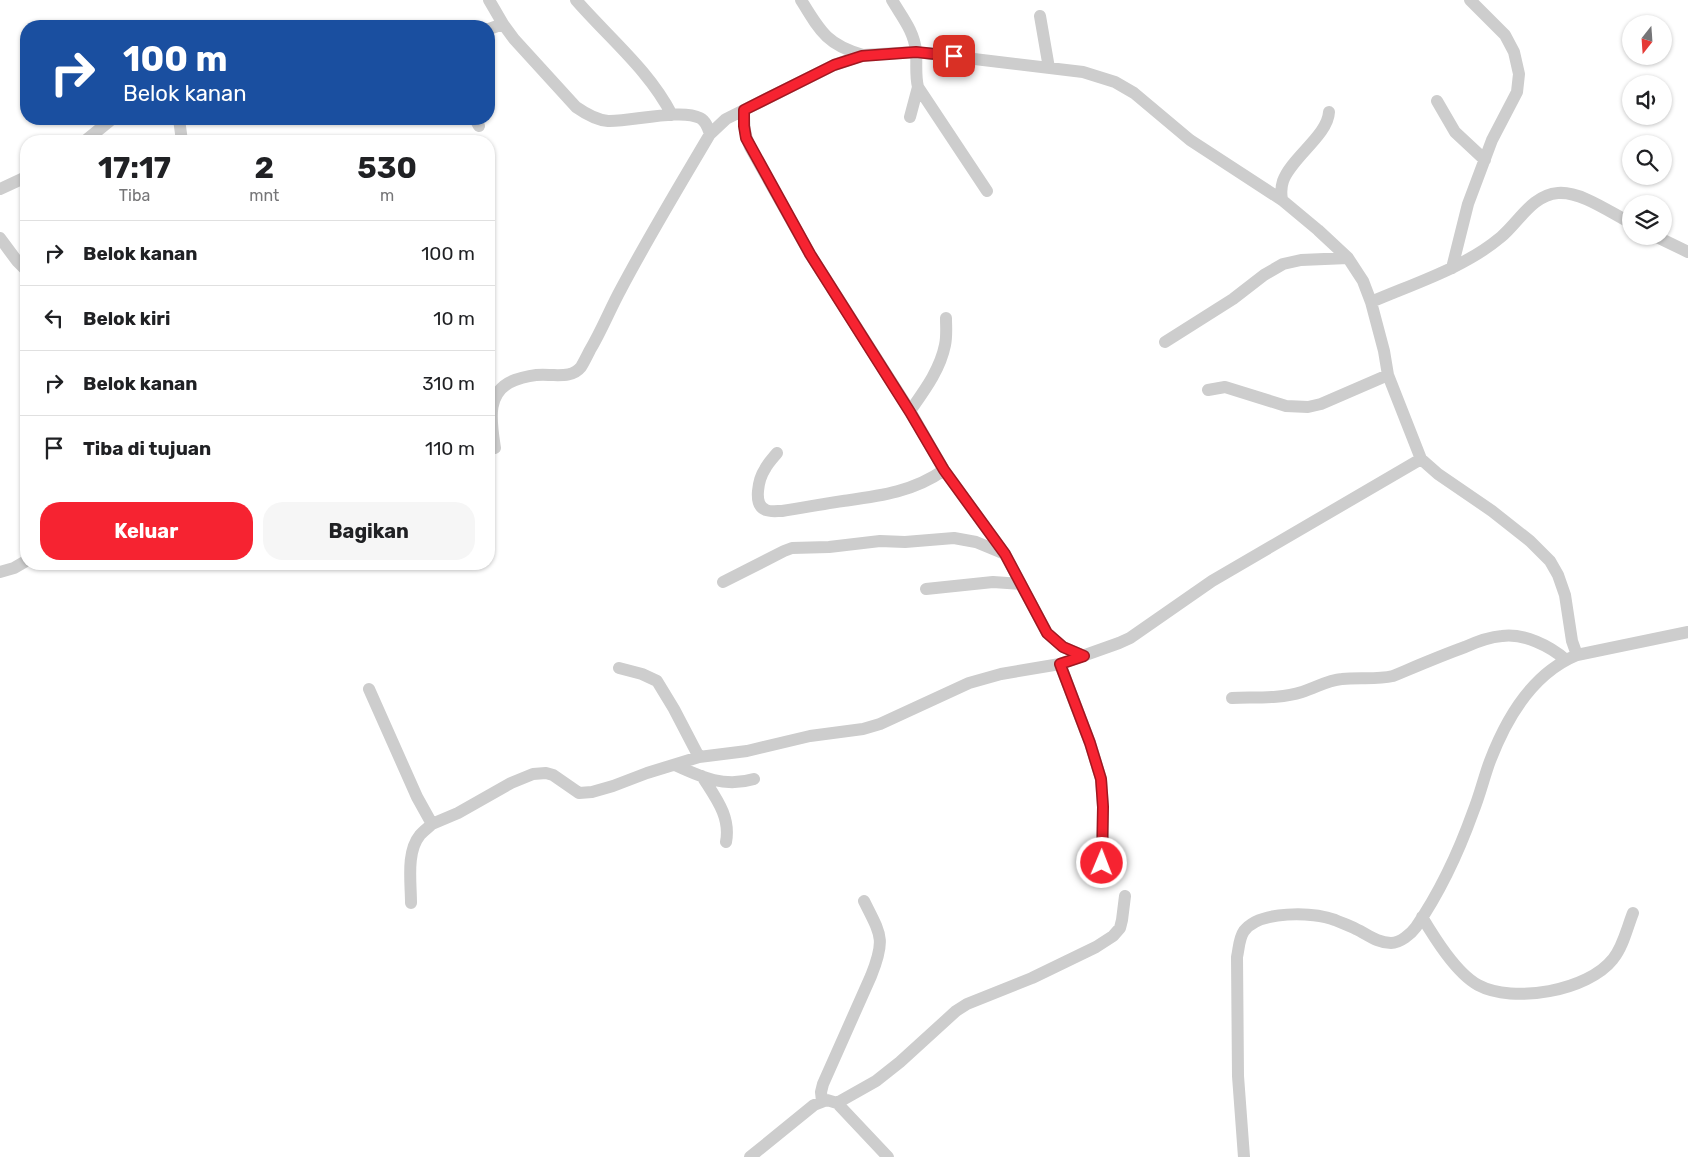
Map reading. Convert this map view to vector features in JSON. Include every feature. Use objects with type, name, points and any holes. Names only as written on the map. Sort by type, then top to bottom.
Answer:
[{"type":"street","points":[[489,0],[514,39],[576,107],[588,115],[608,121],[672,115],[693,116],[701,118],[710,134]]},
{"type":"street","points":[[576,0],[636,63],[664,99],[672,115]]},
{"type":"street","points":[[801,0],[824,35],[844,50],[862,56]]},
{"type":"street","points":[[892,0],[912,34],[916,52],[918,87],[910,117]]},
{"type":"street","points":[[1452,268],[1468,204],[1492,140],[1517,92],[1519,74],[1514,52],[1505,35],[1470,0]]},
{"type":"street","points":[[1040,16],[1049,68]]},
{"type":"street","points":[[495,26],[503,24]]},
{"type":"street","points":[[495,396],[505,384],[524,377],[540,374],[567,375],[581,367],[621,290],[710,134],[726,120],[744,110],[834,65],[862,56],[916,52],[1083,72],[1115,82],[1134,93],[1190,140],[1282,200],[1348,258],[1363,281],[1372,302],[1388,375],[1421,460],[1530,540],[1550,560],[1565,595],[1572,641],[1571,657]]},
{"type":"street","points":[[918,87],[988,191]]},
{"type":"street","points":[[1437,101],[1455,132],[1484,160]]},
{"type":"street","points":[[744,110],[744,126],[750,147],[810,254],[910,412],[944,470],[1005,554],[1047,633],[1063,647],[1084,656]]},
{"type":"street","points":[[1282,200],[1281,189],[1284,179],[1327,122],[1329,112]]},
{"type":"street","points":[[92,135],[105,125]]},
{"type":"street","points":[[0,189],[20,179]]},
{"type":"street","points":[[1372,302],[1466,261],[1501,237],[1539,199],[1550,194],[1566,193],[1578,196],[1622,218]]},
{"type":"street","points":[[0,238],[20,263]]},
{"type":"street","points":[[1672,244],[1688,252]]},
{"type":"street","points":[[1165,342],[1233,299],[1264,275],[1283,264],[1301,260],[1348,258]]},
{"type":"street","points":[[910,412],[935,374],[942,357],[946,343],[946,318]]},
{"type":"street","points":[[1208,390],[1225,387],[1286,406],[1308,407],[1320,404],[1388,375]]},
{"type":"street","points":[[777,453],[765,468],[758,486],[759,504],[767,511],[782,511],[880,496],[904,490],[924,482],[944,470]]},
{"type":"street","points":[[411,903],[413,849],[420,835],[432,824],[458,813],[511,783],[533,774],[546,773],[553,775],[574,791],[584,793],[612,786],[699,757],[747,752],[810,736],[864,729],[880,724],[969,684],[1001,674],[1060,664],[1084,656],[1130,638],[1212,581],[1421,460]]},
{"type":"street","points":[[723,582],[792,548],[829,547],[880,540],[905,542],[954,538],[976,542],[1005,554]]},
{"type":"street","points":[[0,572],[20,564]]},
{"type":"street","points":[[926,589],[993,582],[1021,584]]},
{"type":"street","points":[[1244,1157],[1238,1076],[1237,956],[1240,939],[1244,930],[1253,924],[1283,914],[1311,915],[1356,929],[1376,940],[1392,943],[1401,940],[1414,929],[1442,883],[1460,846],[1490,761],[1505,728],[1522,700],[1533,687],[1571,657],[1688,632]]},
{"type":"street","points":[[1232,698],[1303,692],[1320,684],[1342,679],[1393,676],[1478,642],[1503,635],[1517,636],[1571,657]]},
{"type":"street","points":[[1060,664],[1090,743],[1101,779],[1103,807],[1102,863]]},
{"type":"street","points":[[619,668],[642,674],[656,681],[674,709],[699,757]]},
{"type":"street","points":[[369,689],[417,797],[432,824]]},
{"type":"street","points":[[675,765],[702,776],[728,783],[754,779]]},
{"type":"street","points":[[702,776],[725,815],[726,842]]},
{"type":"street","points":[[837,1103],[876,1081],[956,1011],[967,1004],[1032,978],[1096,947],[1113,936],[1120,928],[1125,896]]},
{"type":"street","points":[[822,1101],[821,1092],[823,1084],[871,976],[881,944],[879,933],[864,901]]},
{"type":"street","points":[[1422,917],[1443,949],[1460,970],[1477,984],[1496,992],[1537,993],[1568,986],[1603,969],[1614,957],[1633,913]]},
{"type":"street","points":[[750,1157],[814,1105],[822,1101],[831,1101],[837,1103],[888,1157]]},
{"type":"route","points":[[954,56],[916,52],[862,56],[834,65],[744,110],[746,138],[810,254],[910,412],[944,470],[1005,554],[1047,633],[1063,647],[1084,656],[1060,664],[1090,743],[1101,779],[1103,807],[1102,863]]}]
